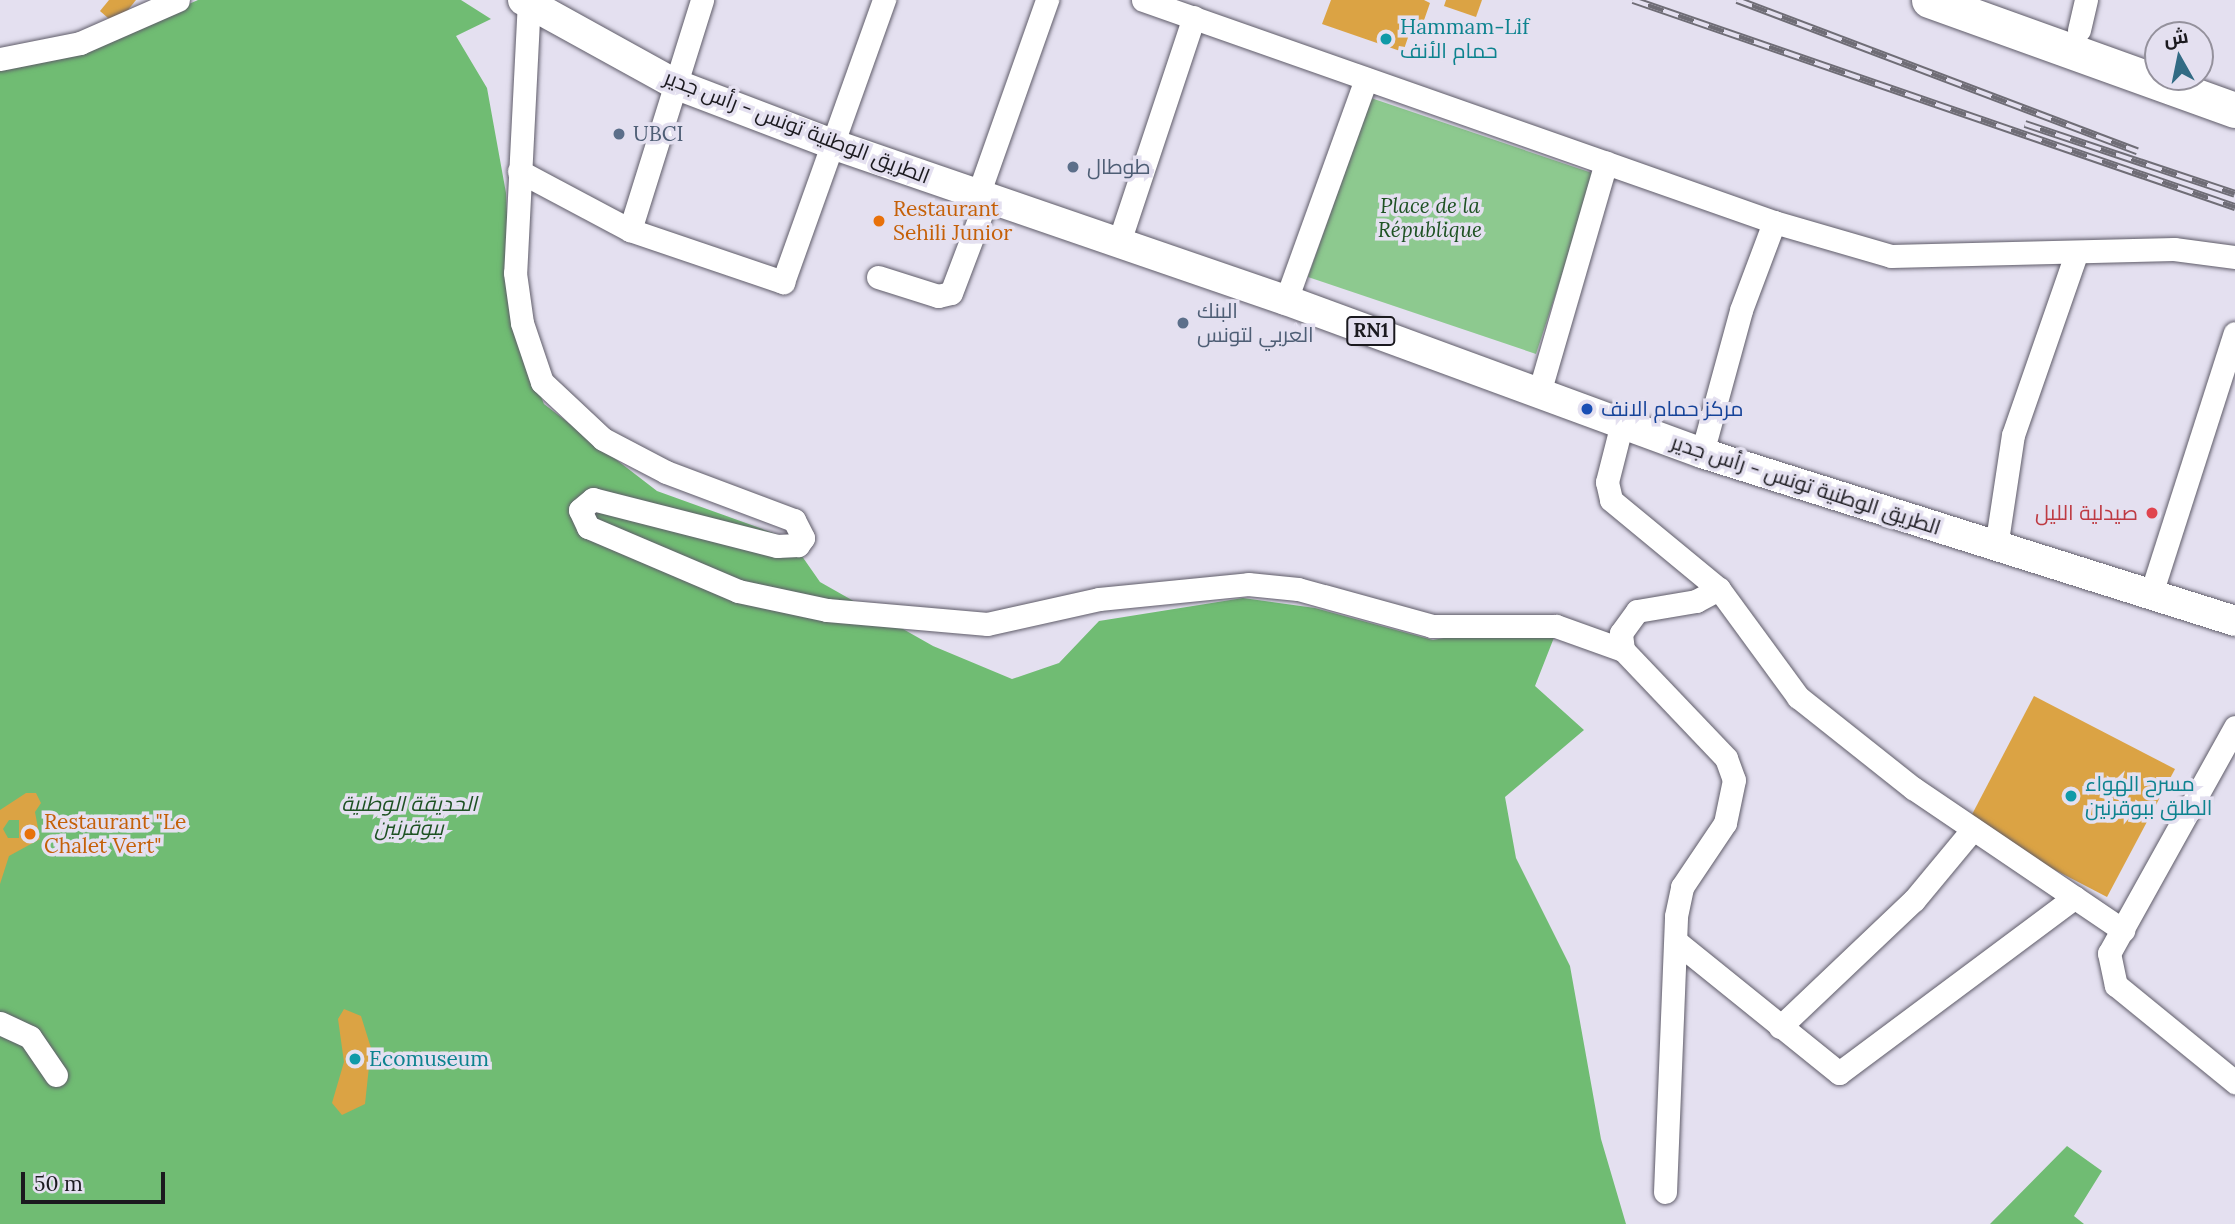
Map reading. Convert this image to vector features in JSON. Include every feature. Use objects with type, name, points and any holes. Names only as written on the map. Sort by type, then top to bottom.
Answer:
[{"type":"highway","points":[[1929,0],[2235,110]]},
{"type":"highway","points":[[1992,0],[2082,15],[2144,51]]},
{"type":"highway","points":[[2214,80],[2235,88]]},
{"type":"main road","name":"الطريق الوطنية تونس - رأس جدير","points":[[527,1],[675,84],[832,144],[1286,300],[1702,453],[2150,597],[2235,621]]},
{"type":"street","points":[[0,59],[80,43],[178,0]]},
{"type":"street","points":[[631,230],[702,0]]},
{"type":"street","points":[[519,171],[631,230],[783,282],[884,0]]},
{"type":"street","points":[[878,276],[938,296],[951,293],[1047,0]]},
{"type":"street","points":[[1143,0],[1774,222],[1891,256],[2076,254],[2174,248],[2235,257]]},
{"type":"street","points":[[527,1],[515,272],[522,323],[542,382],[603,439],[666,472],[801,527],[798,545],[777,546],[614,500],[585,502],[580,510],[588,527],[690,573],[816,608],[987,624],[1099,599],[1248,584],[1298,589],[1432,626],[1556,626],[1623,650],[1726,758],[1734,780],[1725,823],[1682,887],[1665,1192]]},
{"type":"street","points":[[1119,242],[1194,18]]},
{"type":"street","points":[[1286,300],[1366,79]]},
{"type":"street","points":[[1539,393],[1606,163]]},
{"type":"street","points":[[1702,453],[1741,310],[1774,222]]},
{"type":"street","points":[[1996,547],[2012,435],[2076,254]]},
{"type":"street","points":[[2150,597],[2235,333]]},
{"type":"street","points":[[1622,423],[1607,482],[1611,500],[1719,589],[1824,723],[1973,829],[2123,930]]},
{"type":"street","points":[[1623,650],[1628,617],[1696,601],[1719,589]]},
{"type":"street","points":[[2235,727],[2230,752],[2109,953],[2116,985],[2235,1082]]},
{"type":"street","points":[[1780,1027],[1928,885],[1973,829]]},
{"type":"street","points":[[1678,943],[1828,1067],[1846,1070],[2075,897]]},
{"type":"street","points":[[0,1023],[30,1037],[56,1075]]},
{"type":"green space","name":"الحديقة الوطنية ببوقرنين","points":[[198,0],[461,0],[491,19],[456,36],[487,88],[506,193],[512,327],[544,404],[657,491],[790,539],[820,582],[933,646],[1012,679],[1059,663],[1099,621],[1243,598],[1315,608],[1433,640],[1482,631],[1555,635],[1535,686],[1584,730],[1505,797],[1516,858],[1570,966],[1601,1139],[1626,1224],[0,1224],[0,65],[127,31]]},
{"type":"green space","name":"Place de la République","points":[[1371,98],[1595,174],[1536,354],[1308,277]]},
{"type":"green space","points":[[2067,1146],[2102,1171],[2074,1216],[2084,1224],[1990,1224]]},
{"type":"building","points":[[109,0],[136,0],[116,25],[100,11]]},
{"type":"building","name":"Hammam-Lif حمام الأنف","points":[[1331,0],[1424,0],[1430,3],[1422,26],[1413,23],[1403,52],[1322,24]]},
{"type":"building","name":"Hammam-Lif حمام الأنف","points":[[1446,0],[1482,0],[1476,17],[1444,6]]},
{"type":"building","name":"مسرح الهواء الطلق ببوقرنين","points":[[2034,696],[2175,769],[2107,897],[1967,824]]},
{"type":"building","name":"Restaurant \"Le Chalet Vert\"","points":[[26,793],[36,793],[41,803],[35,812],[40,839],[9,856],[0,884],[0,810]],"holes":[[[9,820],[19,820],[19,838],[8,838],[3,829]]]},
{"type":"building","name":"Ecomuseum","points":[[344,1009],[361,1016],[371,1048],[365,1104],[342,1115],[332,1103],[344,1062],[338,1019]]},
{"type":"railway","points":[[1633,0],[2235,207]]},
{"type":"railway","points":[[1737,0],[2137,151]]},
{"type":"railway","points":[[2025,124],[2235,194]]},
{"type":"place","name":"Hammam-Lif حمام الأنف","points":[[1386,39]]},
{"type":"place","name":"UBCI","points":[[619,134]]},
{"type":"place","name":"طوطال","points":[[1073,167]]},
{"type":"place","name":"Restaurant Sehili Junior","points":[[879,221]]},
{"type":"place","name":"البنك العربي لتونس","points":[[1183,323]]},
{"type":"place","name":"مركز حمام الانف","points":[[1587,409]]},
{"type":"place","name":"صيدلية الليل","points":[[2152,513]]},
{"type":"place","name":"مسرح الهواء الطلق ببوقرنين","points":[[2071,796]]},
{"type":"place","name":"Restaurant \"Le Chalet Vert\"","points":[[30,834]]},
{"type":"place","name":"Ecomuseum","points":[[355,1059]]}]
